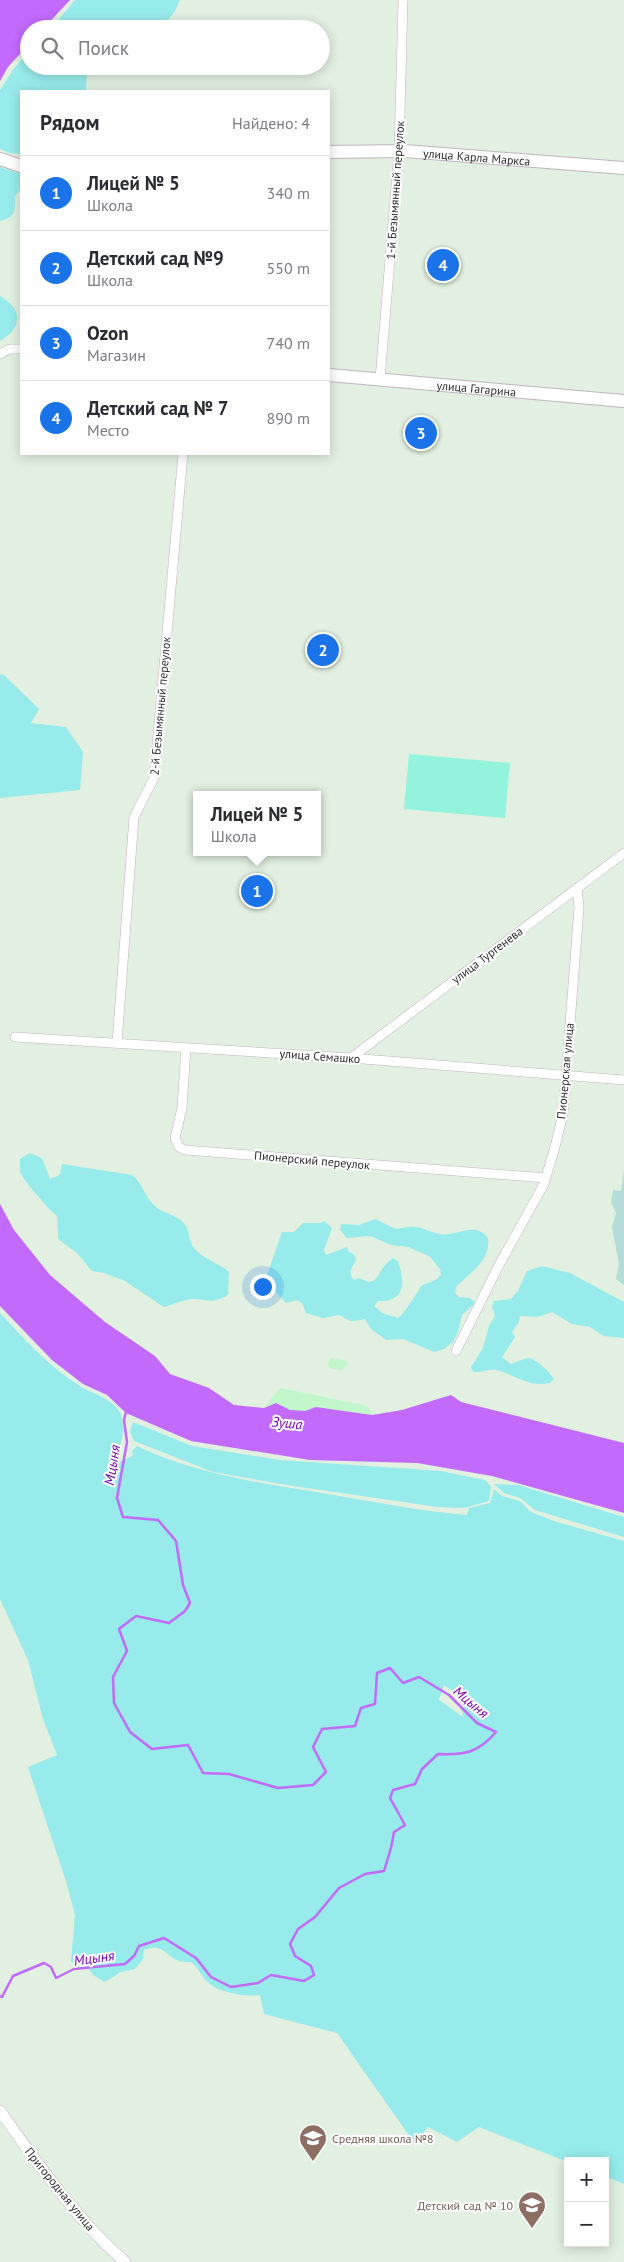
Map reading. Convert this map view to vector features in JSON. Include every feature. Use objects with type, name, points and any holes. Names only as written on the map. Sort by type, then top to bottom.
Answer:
[{"type":"main road","name":"улица Карла Маркса","points":[[330,152],[399,151],[624,168]]},
{"type":"main road","points":[[0,160],[19,166]]},
{"type":"main road","name":"улица Гагарина","points":[[330,375],[624,401]]},
{"type":"street","name":"1-й Безымянный переулок","points":[[380,379],[399,151],[403,0]]},
{"type":"street","points":[[0,354],[10,349],[20,349]]},
{"type":"street","name":"2-й Безымянный переулок","points":[[117,1043],[134,817],[154,778],[183,455]]},
{"type":"street","name":"улица Тургенева","points":[[351,1058],[624,852]]},
{"type":"street","name":"Пионерская улица","points":[[456,1351],[499,1264],[546,1178],[563,1114],[579,908],[577,888]]},
{"type":"street","name":"улица Семашко","points":[[15,1037],[351,1058],[624,1080]]},
{"type":"street","name":"Пионерский переулок","points":[[186,1048],[182,1108],[175,1138],[179,1147],[185,1150],[546,1178]]},
{"type":"street","name":"Пригородная улица","points":[[0,2111],[65,2198],[95,2233],[125,2262]]},
{"type":"shaded area","points":[[75,0],[180,0],[168,20],[58,20]]},
{"type":"shaded area","points":[[20,62],[20,75],[87,75],[86,90],[20,90],[20,154],[9,153],[0,149],[0,90]]},
{"type":"shaded area","points":[[0,167],[20,174],[20,190],[15,196],[14,213],[9,218],[0,221]]},
{"type":"shaded area","points":[[0,296],[13,307],[17,318],[13,330],[0,341]]},
{"type":"shaded area","points":[[0,674],[4,675],[39,709],[31,723],[66,727],[83,752],[80,790],[0,798]]},
{"type":"shaded area","points":[[409,754],[510,763],[505,818],[404,809]]},
{"type":"shaded area","points":[[30,1153],[42,1158],[50,1179],[60,1175],[62,1164],[132,1175],[157,1208],[184,1223],[192,1245],[198,1252],[229,1272],[228,1295],[211,1301],[193,1299],[181,1301],[164,1307],[125,1281],[104,1273],[92,1271],[77,1253],[58,1239],[57,1216],[26,1182],[20,1172],[20,1159]]},
{"type":"shaded area","points":[[624,1169],[624,1285],[616,1279],[619,1264],[612,1227],[616,1213],[611,1202],[613,1190],[621,1191]]},
{"type":"shaded area","points":[[375,1219],[396,1229],[416,1227],[441,1234],[472,1230],[483,1233],[488,1239],[486,1254],[478,1266],[456,1287],[455,1293],[459,1297],[469,1298],[474,1301],[474,1304],[462,1315],[458,1332],[453,1342],[444,1349],[434,1352],[403,1339],[386,1340],[371,1329],[365,1319],[352,1321],[339,1315],[323,1318],[306,1313],[302,1303],[297,1300],[286,1303],[265,1281],[282,1232],[294,1232],[303,1223],[320,1223],[324,1221],[332,1228],[324,1250],[326,1255],[347,1247],[349,1252],[354,1254],[356,1260],[351,1272],[354,1280],[359,1278],[369,1282],[375,1280],[384,1266],[393,1258],[398,1261],[402,1276],[401,1289],[394,1298],[378,1301],[374,1306],[382,1313],[398,1318],[421,1286],[437,1279],[441,1275],[440,1269],[429,1256],[408,1247],[391,1245],[370,1236],[347,1238],[340,1230],[341,1224],[359,1225]]},
{"type":"shaded area","points":[[542,1266],[570,1273],[624,1302],[624,1338],[604,1336],[590,1327],[572,1324],[552,1312],[537,1317],[520,1316],[519,1322],[512,1332],[515,1337],[502,1357],[511,1364],[527,1358],[534,1360],[554,1379],[550,1383],[535,1384],[497,1370],[473,1372],[471,1367],[483,1348],[489,1326],[495,1316],[492,1306],[494,1301],[511,1299],[518,1291],[527,1271]]},
{"type":"shaded area","points":[[0,1313],[38,1352],[69,1379],[115,1406],[122,1418],[123,1430],[115,1464],[133,1456],[132,1451],[137,1446],[184,1464],[230,1477],[397,1506],[467,1515],[469,1508],[490,1503],[494,1489],[502,1496],[520,1501],[531,1512],[557,1522],[624,1541],[624,2184],[609,2178],[609,2157],[564,2157],[564,2160],[479,2127],[457,2142],[428,2127],[415,2144],[337,2033],[264,2014],[260,1995],[241,1995],[220,1990],[207,1982],[191,1962],[174,1959],[160,1949],[151,1948],[144,1950],[143,1959],[135,1969],[121,1972],[105,1982],[93,1975],[86,1965],[87,1961],[74,1964],[71,1961],[75,1915],[66,1881],[28,1767],[57,1755],[43,1719],[28,1660],[0,1599]],"holes":[[[444,1685],[459,1695],[463,1717],[439,1700]]]},
{"type":"shaded area","points":[[133,1422],[192,1446],[280,1460],[441,1471],[485,1480],[491,1487],[489,1501],[464,1508],[438,1507],[293,1486],[213,1472],[134,1441],[130,1432]]},
{"type":"shaded area","points":[[494,1484],[518,1485],[624,1517],[624,1537],[535,1510],[520,1498],[504,1493]]},
{"type":"sand","points":[[331,1358],[344,1360],[348,1363],[342,1370],[329,1368],[328,1363]]},
{"type":"sand","points":[[280,1388],[368,1406],[372,1415],[316,1407],[305,1412],[290,1410],[276,1403],[264,1408]]},
{"type":"water","points":[[0,0],[70,0],[51,20],[20,20],[20,54],[8,67],[0,81]]},
{"type":"water","name":"Зуша","points":[[0,1204],[14,1230],[50,1275],[105,1322],[155,1356],[170,1374],[209,1388],[234,1405],[264,1408],[276,1403],[290,1410],[305,1411],[316,1407],[372,1415],[402,1410],[451,1395],[461,1402],[624,1443],[624,1513],[492,1476],[417,1463],[310,1460],[191,1441],[126,1413],[107,1395],[83,1384],[52,1360],[0,1306]]},
{"type":"waterway","name":"Мцыня","points":[[0,1996],[2,1997],[13,1976],[44,1963],[51,1967],[56,1978],[74,1969],[125,1964],[134,1956],[139,1946],[164,1938],[196,1958],[211,1977],[231,1987],[258,1983],[271,1975],[304,1981],[314,1975],[311,1966],[295,1956],[290,1944],[298,1929],[315,1917],[339,1888],[365,1874],[384,1871],[394,1832],[405,1825],[390,1798],[393,1790],[415,1784],[422,1769],[438,1754],[456,1754],[470,1751],[483,1744],[496,1732],[477,1723],[449,1695],[419,1677],[403,1683],[390,1668],[377,1673],[375,1704],[361,1708],[355,1726],[322,1729],[313,1747],[326,1772],[313,1785],[278,1788],[229,1774],[203,1773],[188,1745],[152,1749],[130,1732],[114,1703],[113,1677],[127,1651],[119,1629],[136,1616],[169,1623],[185,1611],[190,1603],[183,1585],[176,1541],[158,1520],[123,1517],[117,1498],[127,1442],[124,1420],[126,1412]]},
{"type":"place","name":"Детский сад № 7","points":[[443,265]]},
{"type":"place","name":"Ozon","points":[[421,433]]},
{"type":"place","name":"Детский сад №9","points":[[323,650]]},
{"type":"place","name":"Лицей № 5","points":[[257,891]]},
{"type":"place","name":"Средняя школа №8","points":[[313,2162]]},
{"type":"place","name":"Детский сад № 10","points":[[532,2229]]}]
